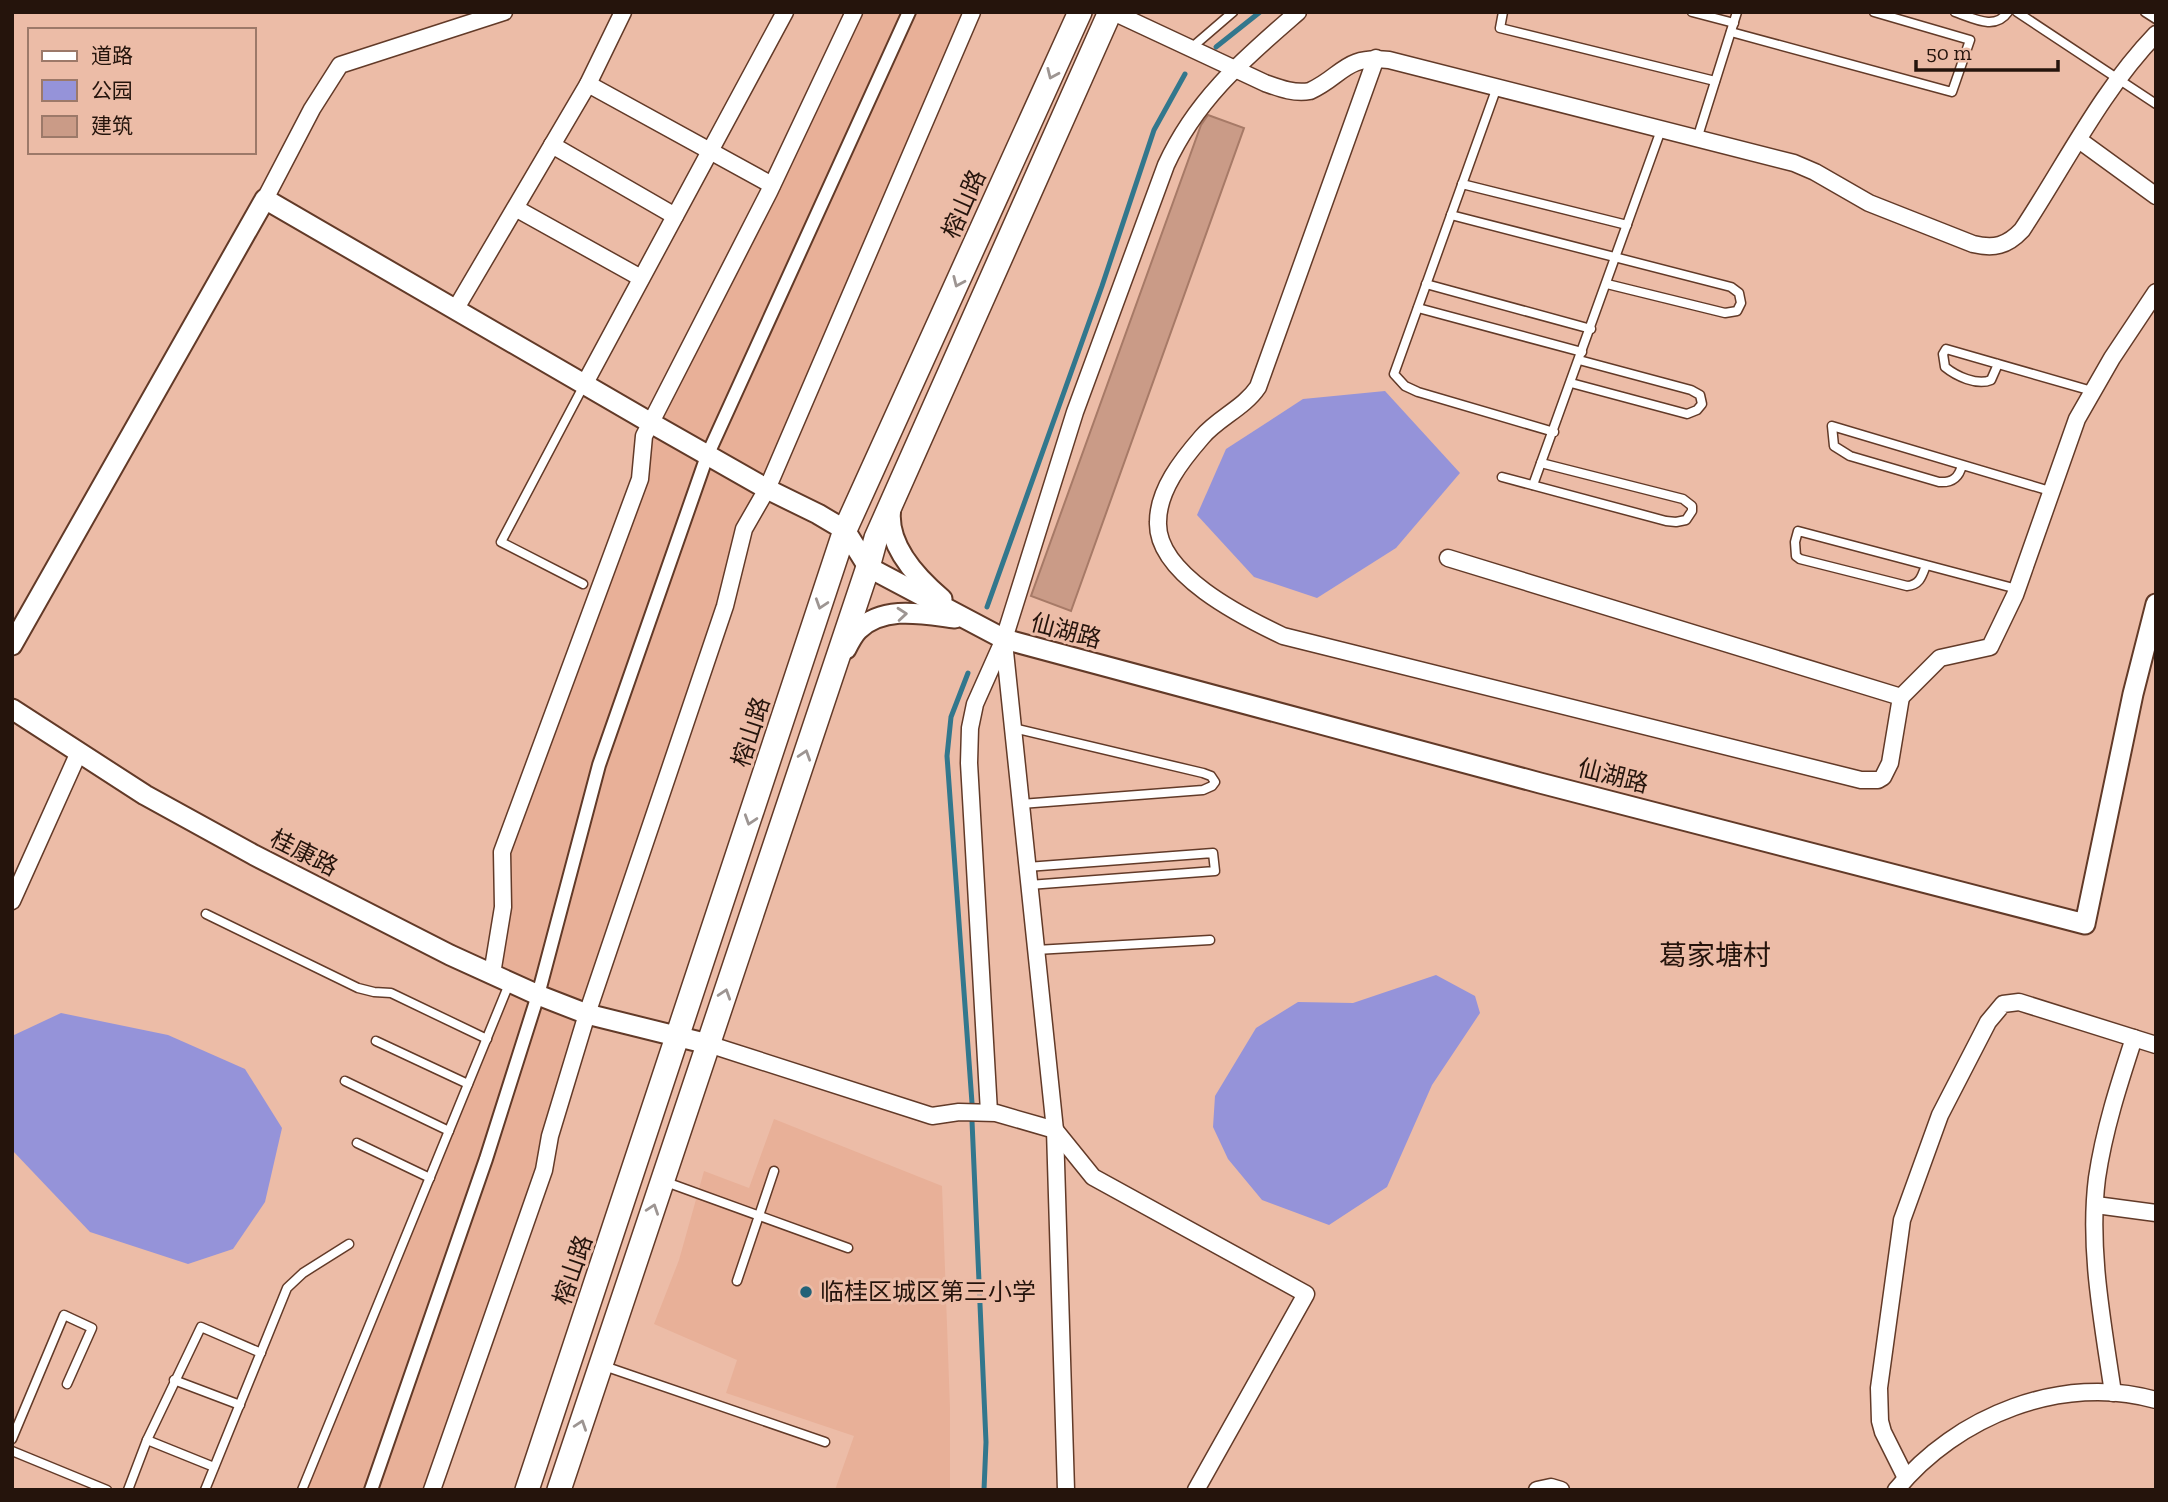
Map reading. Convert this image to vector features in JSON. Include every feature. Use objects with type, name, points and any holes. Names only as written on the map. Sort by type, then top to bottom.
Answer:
[{"type":"main road","name":"榕山路","points":[[527,1490],[845,530],[1080,12]]},
{"type":"main road","points":[[559,1490],[876,538],[1112,12]]},
{"type":"street","points":[[12,645],[265,199],[312,109],[340,65],[504,12]]},
{"type":"street","points":[[455,310],[517,209],[588,84],[623,12]]},
{"type":"street","points":[[584,385],[785,12]]},
{"type":"street","points":[[492,974],[503,907],[502,852],[640,479],[644,436],[772,186],[854,12]]},
{"type":"street","points":[[371,1490],[486,1158],[538,995],[599,765],[707,456],[909,12]]},
{"type":"street","points":[[432,1490],[544,1170],[550,1136],[587,1014],[726,606],[744,529],[767,489],[972,12]]},
{"type":"street","points":[[1112,12],[1284,90],[1303,92],[1318,87],[1344,66],[1355,61],[1376,58],[1794,163],[1815,172],[1869,204],[1988,248],[2000,247],[2012,241],[2022,230],[2118,79],[2156,34]]},
{"type":"street","points":[[989,1112],[969,744],[971,717],[1004,639],[1075,412],[1166,165],[1200,107],[1233,68],[1298,12]]},
{"type":"street","points":[[1376,58],[1258,387],[1251,397],[1221,418],[1185,457],[1169,483],[1157,523],[1162,543],[1176,565],[1197,586],[1234,611],[1283,636],[1861,780],[1878,780],[1887,771],[1901,697],[1940,658],[1990,647],[2017,589],[2077,419],[2156,292]]},
{"type":"street","points":[[588,84],[772,186]]},
{"type":"street","points":[[2079,141],[2156,197]]},
{"type":"street","points":[[552,145],[675,216]]},
{"type":"street","points":[[265,199],[650,424],[845,530]]},
{"type":"street","points":[[517,209],[640,278]]},
{"type":"street","points":[[892,501],[889,523],[901,554],[925,584],[967,620]]},
{"type":"street","points":[[818,514],[839,511],[858,503]]},
{"type":"street","points":[[818,514],[831,538],[833,568]]},
{"type":"street","name":"仙湖路","points":[[845,530],[868,567],[1004,639],[1526,779],[2085,923],[2133,694],[2156,604]]},
{"type":"street","points":[[1448,558],[1901,697]]},
{"type":"street","points":[[834,668],[857,631],[874,619],[904,612],[967,620]]},
{"type":"street","points":[[1004,639],[1055,1130],[1066,1490]]},
{"type":"street","name":"桂康路","points":[[12,709],[145,795],[254,855],[492,974],[587,1014],[708,1044]]},
{"type":"street","points":[[12,901],[79,752]]},
{"type":"street","points":[[2156,1045],[2019,1002],[2003,1004],[1987,1022],[1931,1135],[1902,1220],[1896,1248],[1879,1388],[1880,1421],[1901,1484],[1937,1450],[1981,1422],[2009,1409],[2062,1394],[2093,1392],[2156,1400]]},
{"type":"street","points":[[2113,1393],[2097,1263],[2097,1180],[2106,1128],[2134,1038]]},
{"type":"street","points":[[708,1044],[932,1116],[959,1112],[989,1112],[1055,1130],[1093,1177],[1306,1294],[1196,1490]]},
{"type":"street","points":[[2096,1205],[2156,1213]]},
{"type":"street","points":[[1536,1490],[1551,1487],[1561,1490]]},
{"type":"lane","points":[[1190,49],[1233,12]]},
{"type":"lane","points":[[1503,12],[1500,28],[1715,81]]},
{"type":"lane","points":[[1692,12],[1732,28],[1952,92],[1970,40],[1874,12]]},
{"type":"lane","points":[[1697,139],[1737,12]]},
{"type":"lane","points":[[1955,12],[1992,23],[1999,21],[2008,12]]},
{"type":"lane","points":[[2017,12],[2156,104]]},
{"type":"lane","points":[[2145,12],[2156,19]]},
{"type":"lane","points":[[1497,87],[1394,374],[1402,384],[1418,392],[1554,432]]},
{"type":"lane","points":[[1533,485],[1661,130]]},
{"type":"lane","points":[[1462,184],[1628,225]]},
{"type":"lane","points":[[1451,215],[1731,287],[1739,293],[1740,307],[1732,313],[1725,313],[1607,284]]},
{"type":"lane","points":[[1426,284],[1591,329]]},
{"type":"lane","points":[[1418,308],[1686,388],[1700,395],[1702,404],[1697,410],[1687,414],[1572,383]]},
{"type":"lane","points":[[1998,364],[1991,380],[1986,383],[1978,382],[1951,372],[1945,367],[1943,354],[1946,349],[2092,391]]},
{"type":"lane","points":[[583,584],[501,542],[584,385]]},
{"type":"lane","points":[[1962,465],[1961,471],[1949,483],[1850,456],[1834,446],[1832,426],[2050,491]]},
{"type":"lane","points":[[1502,477],[1666,521],[1686,520],[1692,511],[1692,506],[1683,499],[1541,463]]},
{"type":"lane","points":[[1926,565],[1920,581],[1913,586],[1907,586],[1800,559],[1796,556],[1795,542],[1798,531],[2017,589]]},
{"type":"lane","points":[[1013,728],[1203,773],[1211,776],[1215,782],[1203,790],[1021,804]]},
{"type":"lane","points":[[1027,867],[1213,853],[1215,871],[1029,885]]},
{"type":"lane","points":[[206,914],[358,988],[391,993],[487,1039]]},
{"type":"lane","points":[[1036,950],[1210,940]]},
{"type":"lane","points":[[302,1490],[510,982]]},
{"type":"lane","points":[[376,1041],[468,1084]]},
{"type":"lane","points":[[345,1081],[449,1131]]},
{"type":"lane","points":[[357,1143],[430,1178]]},
{"type":"lane","points":[[737,1281],[774,1171]]},
{"type":"lane","points":[[663,1181],[848,1248]]},
{"type":"lane","points":[[205,1490],[287,1288],[293,1281],[349,1244]]},
{"type":"lane","points":[[12,1438],[64,1315],[92,1328],[67,1384]]},
{"type":"lane","points":[[128,1490],[147,1440],[201,1327],[261,1353]]},
{"type":"lane","points":[[601,1365],[825,1442]]},
{"type":"lane","points":[[174,1380],[240,1405]]},
{"type":"lane","points":[[147,1440],[214,1467]]},
{"type":"lane","points":[[12,1451],[107,1490]]},
{"type":"shaded area","points":[[854,12],[972,12],[744,529],[432,1490],[302,1490],[510,983],[492,974],[501,870],[612,550],[642,446]]},
{"type":"shaded area","name":"临桂区城区第三小学","points":[[774,1119],[942,1186],[950,1408],[950,1490],[835,1490],[854,1436],[726,1393],[737,1360],[654,1324],[679,1260],[704,1171],[749,1188]]},
{"type":"green space","points":[[1385,391],[1460,473],[1396,548],[1317,598],[1254,577],[1197,515],[1226,449],[1303,399]]},
{"type":"green space","points":[[1436,975],[1475,996],[1480,1013],[1432,1085],[1387,1187],[1329,1225],[1262,1200],[1228,1159],[1213,1127],[1215,1096],[1256,1028],[1298,1002],[1353,1003]]},
{"type":"green space","points":[[61,1013],[168,1035],[245,1069],[282,1128],[265,1202],[233,1249],[188,1264],[90,1232],[12,1150],[12,1036]]},
{"type":"building","points":[[1208,115],[1244,128],[1071,611],[1031,596],[1201,125]]},
{"type":"waterway","points":[[1216,47],[1260,12]]},
{"type":"waterway","points":[[987,607],[1102,286],[1154,130],[1185,74]]},
{"type":"waterway","points":[[968,673],[951,717],[947,756],[972,1103]]},
{"type":"waterway","points":[[972,1121],[986,1442],[984,1490]]},
{"type":"place","name":"临桂区城区第三小学","points":[[806,1292]]},
{"type":"district","name":"葛家塘村","points":[[1715,955]]}]
